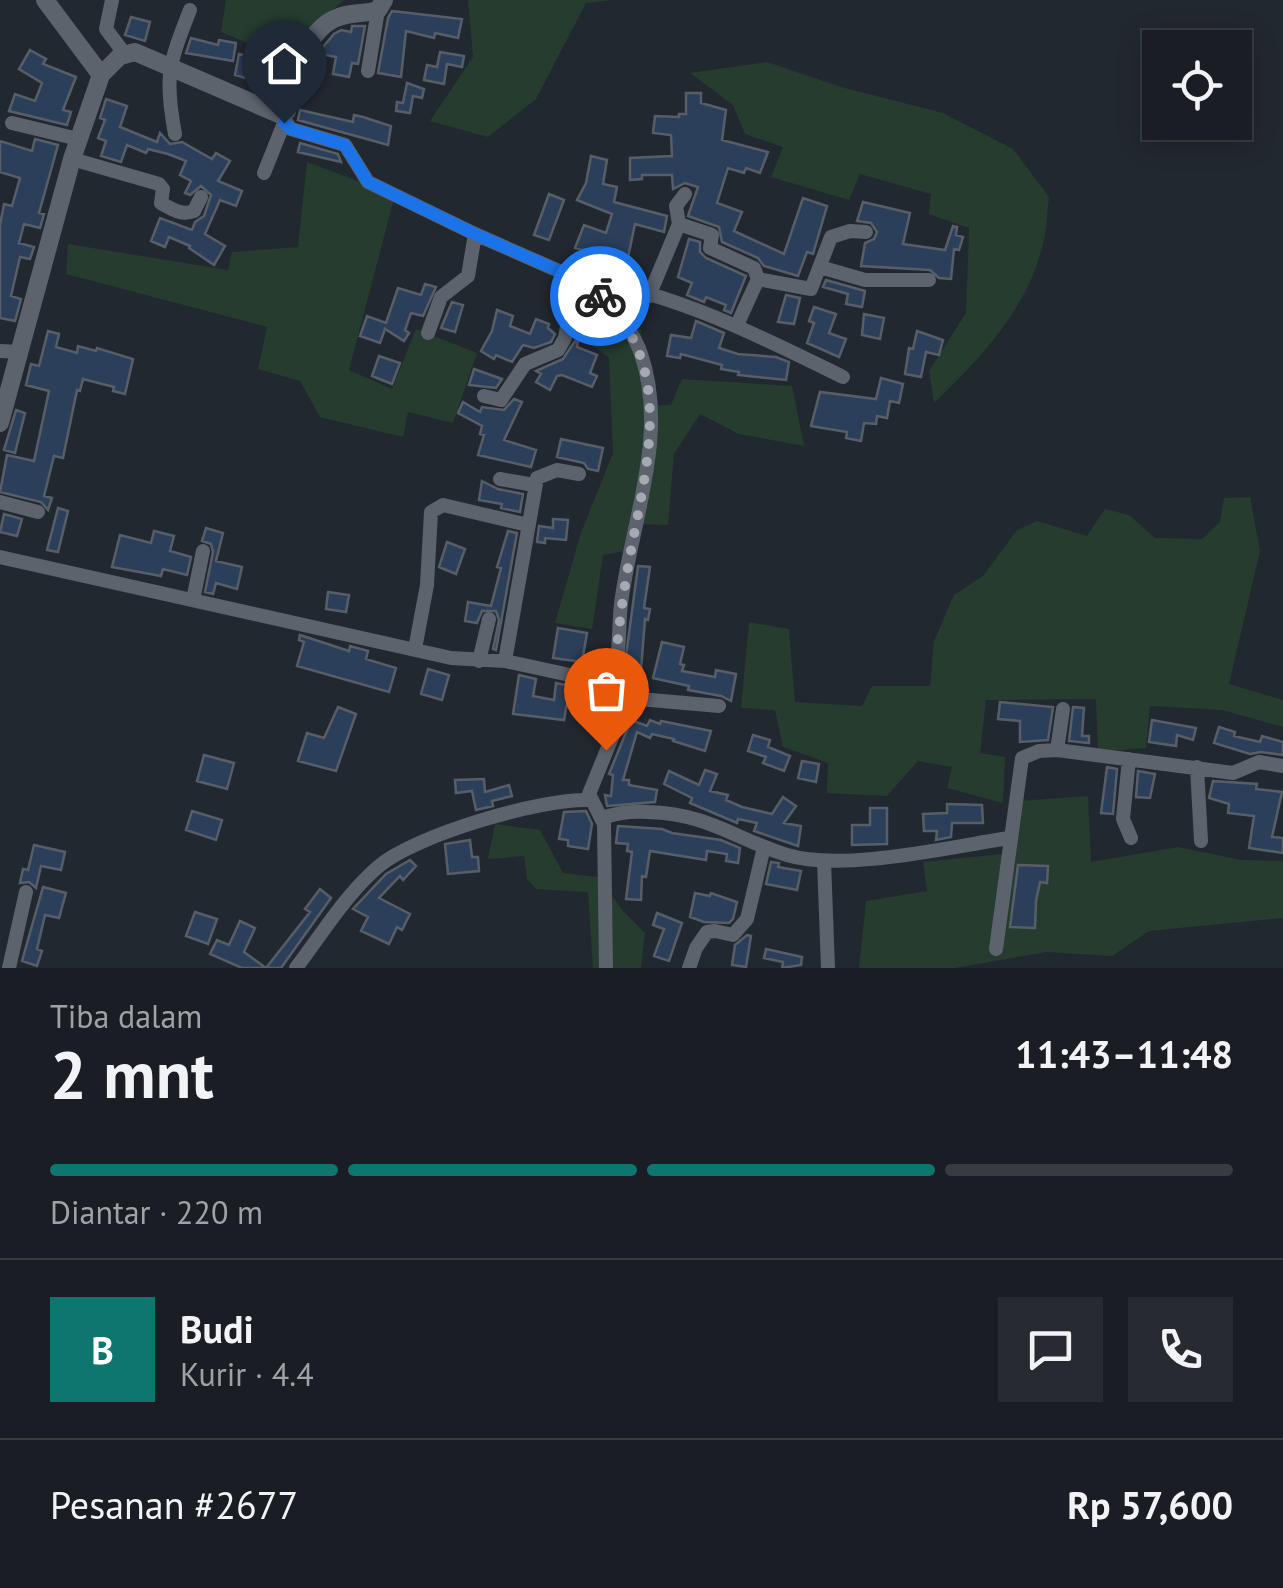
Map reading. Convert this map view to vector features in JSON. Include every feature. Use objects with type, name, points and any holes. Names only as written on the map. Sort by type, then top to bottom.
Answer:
[{"type":"street","points":[[45,0],[103,73]]},
{"type":"street","points":[[112,0],[106,29],[122,55]]},
{"type":"street","points":[[264,173],[308,47],[322,28],[340,16],[381,5],[368,71]]},
{"type":"street","points":[[176,134],[168,88],[169,65],[190,10]]},
{"type":"street","points":[[2,413],[78,140],[103,73],[122,55],[135,52],[282,119],[291,129],[345,145],[368,182],[475,234],[589,284],[616,285],[737,325],[843,377]]},
{"type":"street","points":[[12,123],[78,140]]},
{"type":"street","points":[[72,159],[159,184],[163,188],[161,203],[184,214],[194,211],[201,197]]},
{"type":"street","points":[[649,296],[680,224],[676,206],[684,194]]},
{"type":"street","points":[[680,224],[712,235],[710,248],[754,268],[758,280],[737,325]]},
{"type":"street","points":[[758,280],[811,289],[834,234],[866,232]]},
{"type":"street","points":[[428,333],[441,298],[468,276],[475,234]]},
{"type":"street","points":[[820,267],[865,280],[929,280]]},
{"type":"street","points":[[484,396],[502,400],[524,364],[558,350],[565,338],[570,307],[589,284]]},
{"type":"street","points":[[589,284],[614,309],[641,353],[649,404],[648,460],[611,680]]},
{"type":"street","points":[[0,351],[21,352]]},
{"type":"street","points":[[505,661],[534,485],[537,478],[550,471],[579,474]]},
{"type":"street","points":[[500,479],[534,485]]},
{"type":"street","points":[[0,502],[38,512]]},
{"type":"street","points":[[415,649],[427,584],[430,512],[443,505],[528,525]]},
{"type":"street","points":[[193,600],[203,551]]},
{"type":"street","points":[[0,557],[415,649],[479,661],[505,661],[602,682],[611,680]]},
{"type":"street","points":[[479,661],[489,619]]},
{"type":"street","points":[[611,680],[628,698],[718,706]]},
{"type":"street","points":[[590,800],[628,698]]},
{"type":"street","points":[[1057,750],[1063,710]]},
{"type":"street","points":[[996,950],[1022,758],[1039,750],[1057,750],[1239,773],[1259,762],[1283,766]]},
{"type":"street","points":[[1129,759],[1123,819],[1131,838]]},
{"type":"street","points":[[1198,767],[1201,841]]},
{"type":"street","points":[[296,968],[347,901],[392,857],[517,810],[560,800],[590,800]]},
{"type":"street","points":[[590,800],[603,818],[606,968]]},
{"type":"street","points":[[603,818],[618,813],[674,813],[704,819],[764,847],[824,861],[1009,838]]},
{"type":"street","points":[[689,968],[707,932],[733,935],[745,922],[764,847]]},
{"type":"street","points":[[824,861],[828,968]]},
{"type":"street","points":[[9,968],[26,892]]},
{"type":"green space","points":[[226,0],[344,0],[315,25],[295,63],[221,32]]},
{"type":"green space","points":[[468,0],[613,0],[586,3],[536,99],[488,137],[430,121],[473,57]]},
{"type":"green space","points":[[767,62],[841,87],[943,113],[1013,149],[1049,197],[1043,244],[1026,290],[985,350],[934,403],[929,371],[966,313],[969,228],[929,214],[931,194],[860,174],[849,200],[771,177],[783,147],[745,134],[733,105],[690,73]]},
{"type":"green space","points":[[307,162],[395,195],[349,370],[392,389],[416,329],[477,353],[453,423],[408,412],[403,437],[320,417],[300,381],[258,369],[267,327],[66,274],[68,244],[228,270],[232,252],[298,247]]},
{"type":"green space","points":[[567,270],[602,271],[615,322],[641,329],[646,406],[671,405],[682,379],[792,386],[804,446],[739,434],[700,414],[674,454],[668,525],[631,524],[625,551],[603,555],[592,629],[555,623],[581,533],[613,453],[609,358],[561,321]]},
{"type":"green space","points":[[1250,497],[1260,551],[1229,684],[1283,700],[1283,727],[1222,710],[1150,706],[1146,748],[1098,752],[1096,699],[986,700],[980,753],[1005,757],[1003,803],[947,788],[952,767],[918,761],[887,796],[827,793],[828,763],[783,747],[775,710],[741,708],[749,622],[789,629],[795,702],[862,706],[872,686],[930,686],[934,641],[954,595],[983,576],[1017,530],[1037,521],[1087,536],[1105,509],[1129,515],[1155,538],[1202,539],[1220,522],[1224,498]]},
{"type":"green space","points":[[1088,796],[1091,862],[1178,847],[1241,860],[1283,861],[1283,918],[1149,931],[1112,956],[1046,952],[955,968],[859,968],[866,901],[927,891],[923,862],[1013,853],[1018,801]]},
{"type":"green space","points":[[495,824],[540,830],[563,873],[599,877],[623,911],[645,933],[641,968],[593,968],[588,892],[536,889],[527,879],[524,856],[488,859]]},
{"type":"building","points":[[392,11],[462,19],[458,38],[435,33],[434,38],[406,31],[401,77],[378,73]]},
{"type":"building","points":[[131,17],[150,22],[145,41],[125,35]]},
{"type":"building","points":[[352,26],[365,26],[358,64],[352,63],[349,77],[333,74],[336,57],[321,54],[323,47],[341,30],[351,32]]},
{"type":"building","points":[[191,38],[218,45],[219,40],[236,43],[233,61],[186,53]]},
{"type":"building","points":[[30,50],[46,59],[43,64],[76,77],[63,110],[71,112],[67,125],[9,111],[15,94],[35,101],[42,83],[19,69]]},
{"type":"building","points":[[440,52],[464,56],[462,67],[447,64],[444,84],[424,80],[427,65],[437,67]]},
{"type":"building","points":[[239,54],[276,62],[271,86],[235,75]]},
{"type":"building","points":[[407,83],[424,89],[422,98],[413,96],[410,113],[396,111],[397,102],[403,103]]},
{"type":"building","points":[[686,93],[701,93],[701,103],[726,110],[722,140],[768,152],[760,173],[728,168],[717,203],[742,212],[734,231],[784,254],[803,198],[827,206],[813,254],[807,252],[798,276],[764,266],[758,258],[722,242],[719,227],[688,216],[698,187],[685,183],[673,189],[672,175],[642,175],[642,179],[630,180],[630,158],[672,156],[671,135],[653,133],[655,116],[686,114]]},
{"type":"building","points":[[106,99],[127,106],[120,127],[157,142],[160,133],[170,144],[182,142],[212,159],[216,153],[230,161],[218,181],[242,191],[236,206],[220,200],[205,234],[225,246],[214,265],[190,246],[169,237],[165,247],[151,241],[160,218],[192,230],[204,216],[211,195],[201,186],[190,195],[185,193],[191,181],[180,175],[186,161],[168,154],[148,149],[146,153],[127,145],[121,162],[101,156],[106,141],[98,138],[105,120],[100,118]]},
{"type":"building","points":[[300,110],[353,122],[354,115],[391,126],[388,145],[298,120]]},
{"type":"building","points":[[35,139],[58,145],[39,213],[44,214],[40,228],[24,224],[19,243],[34,247],[30,259],[20,257],[11,296],[21,299],[15,321],[0,318],[0,225],[4,204],[12,206],[20,178],[0,172],[0,141],[32,151]]},
{"type":"building","points":[[300,143],[338,154],[341,162],[298,152]]},
{"type":"building","points":[[591,156],[607,160],[603,184],[617,187],[614,202],[667,216],[664,232],[635,224],[627,262],[575,248],[584,225],[606,233],[612,214],[577,200],[586,183]]},
{"type":"building","points":[[549,194],[564,200],[549,240],[534,235]]},
{"type":"building","points":[[863,202],[910,213],[903,244],[945,250],[953,226],[957,227],[956,235],[963,237],[959,250],[954,249],[951,279],[939,278],[930,270],[861,266],[865,243],[874,239],[877,232],[871,223],[857,221]]},
{"type":"building","points":[[689,239],[700,242],[700,252],[706,258],[746,276],[731,313],[724,310],[726,305],[687,295],[692,283],[678,277]]},
{"type":"building","points":[[826,280],[865,291],[862,307],[846,304],[848,294],[823,287]]},
{"type":"building","points":[[425,284],[436,287],[423,316],[411,313],[404,341],[385,329],[380,343],[360,336],[367,316],[386,323],[398,288],[421,295]]},
{"type":"building","points":[[786,295],[800,298],[794,324],[778,322]]},
{"type":"building","points":[[452,302],[463,305],[455,332],[441,328]]},
{"type":"building","points":[[814,307],[836,314],[829,333],[846,339],[839,357],[807,343],[814,323],[809,321]]},
{"type":"building","points":[[497,310],[513,316],[510,326],[530,334],[536,319],[549,324],[555,334],[551,342],[534,348],[523,345],[512,362],[496,355],[494,359],[481,351]]},
{"type":"building","points":[[864,314],[884,318],[880,339],[862,335]]},
{"type":"building","points":[[696,321],[724,333],[719,348],[789,362],[786,380],[738,375],[739,372],[721,369],[722,365],[681,354],[680,358],[667,356],[671,335],[691,338]]},
{"type":"building","points":[[48,331],[59,334],[56,347],[77,353],[78,346],[96,351],[97,348],[133,359],[125,394],[83,379],[80,391],[77,390],[63,458],[54,456],[44,496],[52,498],[48,510],[41,502],[0,492],[7,455],[34,461],[49,391],[26,385],[31,364],[39,366]]},
{"type":"building","points":[[917,331],[943,340],[939,355],[926,352],[921,377],[905,374],[909,348],[913,349]]},
{"type":"building","points":[[575,341],[577,347],[597,355],[590,373],[597,376],[592,387],[562,375],[557,376],[550,390],[536,382],[541,374],[536,371],[563,359]]},
{"type":"building","points":[[379,356],[400,363],[392,384],[372,376]]},
{"type":"building","points":[[474,369],[502,379],[496,388],[469,385]]},
{"type":"building","points":[[881,378],[903,384],[899,403],[890,401],[887,418],[877,416],[876,424],[864,423],[861,441],[846,438],[847,432],[811,426],[820,392],[876,399]]},
{"type":"building","points":[[514,399],[522,402],[504,440],[536,450],[531,467],[478,455],[484,435],[480,434],[482,426],[458,413],[463,402],[480,412],[482,407],[504,410]]},
{"type":"building","points":[[16,410],[25,413],[15,453],[4,450]]},
{"type":"building","points":[[561,439],[603,448],[598,471],[588,469],[584,463],[557,457]]},
{"type":"building","points":[[482,481],[523,494],[520,512],[479,500]]},
{"type":"building","points":[[58,508],[68,511],[58,552],[47,550]]},
{"type":"building","points":[[4,514],[22,519],[17,536],[0,532]]},
{"type":"building","points":[[553,519],[568,520],[566,540],[545,538],[545,543],[537,542],[539,526],[553,528]]},
{"type":"building","points":[[206,528],[223,533],[216,561],[242,567],[237,589],[216,583],[213,594],[205,592],[213,552],[211,544],[202,541]]},
{"type":"building","points":[[154,531],[174,536],[170,551],[191,557],[187,575],[163,569],[161,576],[112,567],[120,535],[151,543]]},
{"type":"building","points":[[508,531],[517,533],[496,650],[496,611],[482,611],[477,623],[465,621],[468,602],[491,606]]},
{"type":"building","points":[[447,542],[465,549],[456,574],[439,567]]},
{"type":"building","points":[[638,566],[650,567],[644,608],[650,609],[648,620],[645,619],[640,683],[623,678]]},
{"type":"building","points":[[328,592],[349,595],[346,612],[326,609]]},
{"type":"building","points":[[558,628],[587,633],[582,662],[553,658]]},
{"type":"building","points":[[300,635],[349,651],[350,646],[368,651],[366,659],[396,668],[389,692],[297,666],[304,642],[299,640]]},
{"type":"building","points":[[662,642],[684,647],[682,671],[715,677],[716,670],[736,674],[731,701],[653,678]]},
{"type":"building","points":[[428,669],[449,675],[442,700],[421,694]]},
{"type":"building","points":[[519,675],[536,679],[533,696],[554,700],[556,683],[570,686],[564,720],[513,714]]},
{"type":"building","points":[[1000,702],[1053,707],[1048,740],[1020,742],[1020,721],[998,719]]},
{"type":"building","points":[[338,707],[356,714],[336,771],[298,761],[307,733],[324,738]]},
{"type":"building","points":[[1073,707],[1084,708],[1082,736],[1089,736],[1089,743],[1069,741]]},
{"type":"building","points":[[631,720],[647,726],[650,720],[711,731],[705,751],[674,739],[652,734],[650,738],[637,732],[623,780],[629,780],[629,785],[657,790],[655,802],[607,806],[605,795],[611,796],[613,775],[609,774]]},
{"type":"building","points":[[1152,720],[1196,728],[1193,740],[1177,735],[1176,746],[1149,742]]},
{"type":"building","points":[[1219,727],[1235,732],[1234,736],[1260,742],[1262,736],[1283,742],[1283,755],[1250,754],[1214,743]]},
{"type":"building","points":[[753,735],[770,740],[768,747],[790,756],[784,771],[763,763],[766,757],[748,751]]},
{"type":"building","points":[[204,755],[234,763],[227,789],[197,781]]},
{"type":"building","points":[[802,761],[819,764],[816,782],[798,778]]},
{"type":"building","points":[[1107,767],[1117,769],[1113,814],[1101,813]]},
{"type":"building","points":[[705,770],[717,774],[710,791],[728,795],[726,800],[742,807],[772,814],[783,797],[796,806],[784,823],[801,826],[798,846],[754,831],[757,823],[738,819],[737,823],[690,803],[692,798],[664,784],[669,771],[699,785]]},
{"type":"building","points":[[1138,771],[1155,774],[1150,798],[1136,797]]},
{"type":"building","points":[[484,779],[485,792],[509,785],[512,796],[476,810],[472,791],[456,793],[455,780]]},
{"type":"building","points":[[1213,781],[1257,784],[1256,789],[1282,792],[1272,837],[1283,838],[1283,853],[1249,848],[1254,816],[1228,813],[1229,804],[1209,798]]},
{"type":"building","points":[[947,804],[982,805],[983,823],[952,823],[951,837],[936,840],[937,831],[924,831],[923,814],[947,813]]},
{"type":"building","points":[[870,808],[887,808],[887,844],[852,845],[852,825],[870,825]]},
{"type":"building","points":[[192,811],[222,820],[216,840],[186,830]]},
{"type":"building","points":[[586,811],[592,824],[588,849],[568,846],[568,840],[559,839],[564,812]]},
{"type":"building","points":[[618,826],[721,840],[740,848],[738,863],[726,861],[727,854],[707,851],[706,860],[650,851],[646,877],[642,876],[641,900],[626,899],[632,852],[627,851],[628,844],[616,843]]},
{"type":"building","points":[[470,840],[479,871],[448,874],[445,844]]},
{"type":"building","points":[[34,845],[65,852],[61,870],[41,866],[36,888],[29,882],[20,883],[23,869],[28,870]]},
{"type":"building","points":[[410,860],[416,866],[379,898],[410,914],[402,930],[397,927],[389,944],[361,931],[368,917],[353,909],[386,874]]},
{"type":"building","points":[[771,862],[801,871],[797,890],[766,884]]},
{"type":"building","points":[[1018,865],[1048,866],[1047,883],[1040,882],[1036,901],[1035,928],[1010,927]]},
{"type":"building","points":[[43,887],[66,893],[59,918],[45,915],[37,966],[22,961]]},
{"type":"building","points":[[320,889],[331,898],[281,968],[266,968],[310,912],[305,909]]},
{"type":"building","points":[[695,893],[711,893],[737,902],[733,919],[729,923],[704,922],[690,917]]},
{"type":"building","points":[[195,912],[217,919],[208,944],[186,936]]},
{"type":"building","points":[[657,913],[682,923],[669,961],[654,956],[664,929],[653,925]]},
{"type":"building","points":[[240,921],[255,928],[244,952],[266,968],[242,968],[210,954],[217,940],[229,945]]},
{"type":"building","points":[[751,936],[746,967],[732,965],[735,945]]},
{"type":"building","points":[[766,949],[802,957],[801,965],[782,968],[783,962],[764,958]]},
{"type":"way so far","points":[[600,296],[614,309],[641,353],[650,445],[611,680],[628,698],[606,750]]},
{"type":"route","points":[[284,123],[291,129],[345,145],[368,182],[475,234],[588,280],[600,296]]}]
